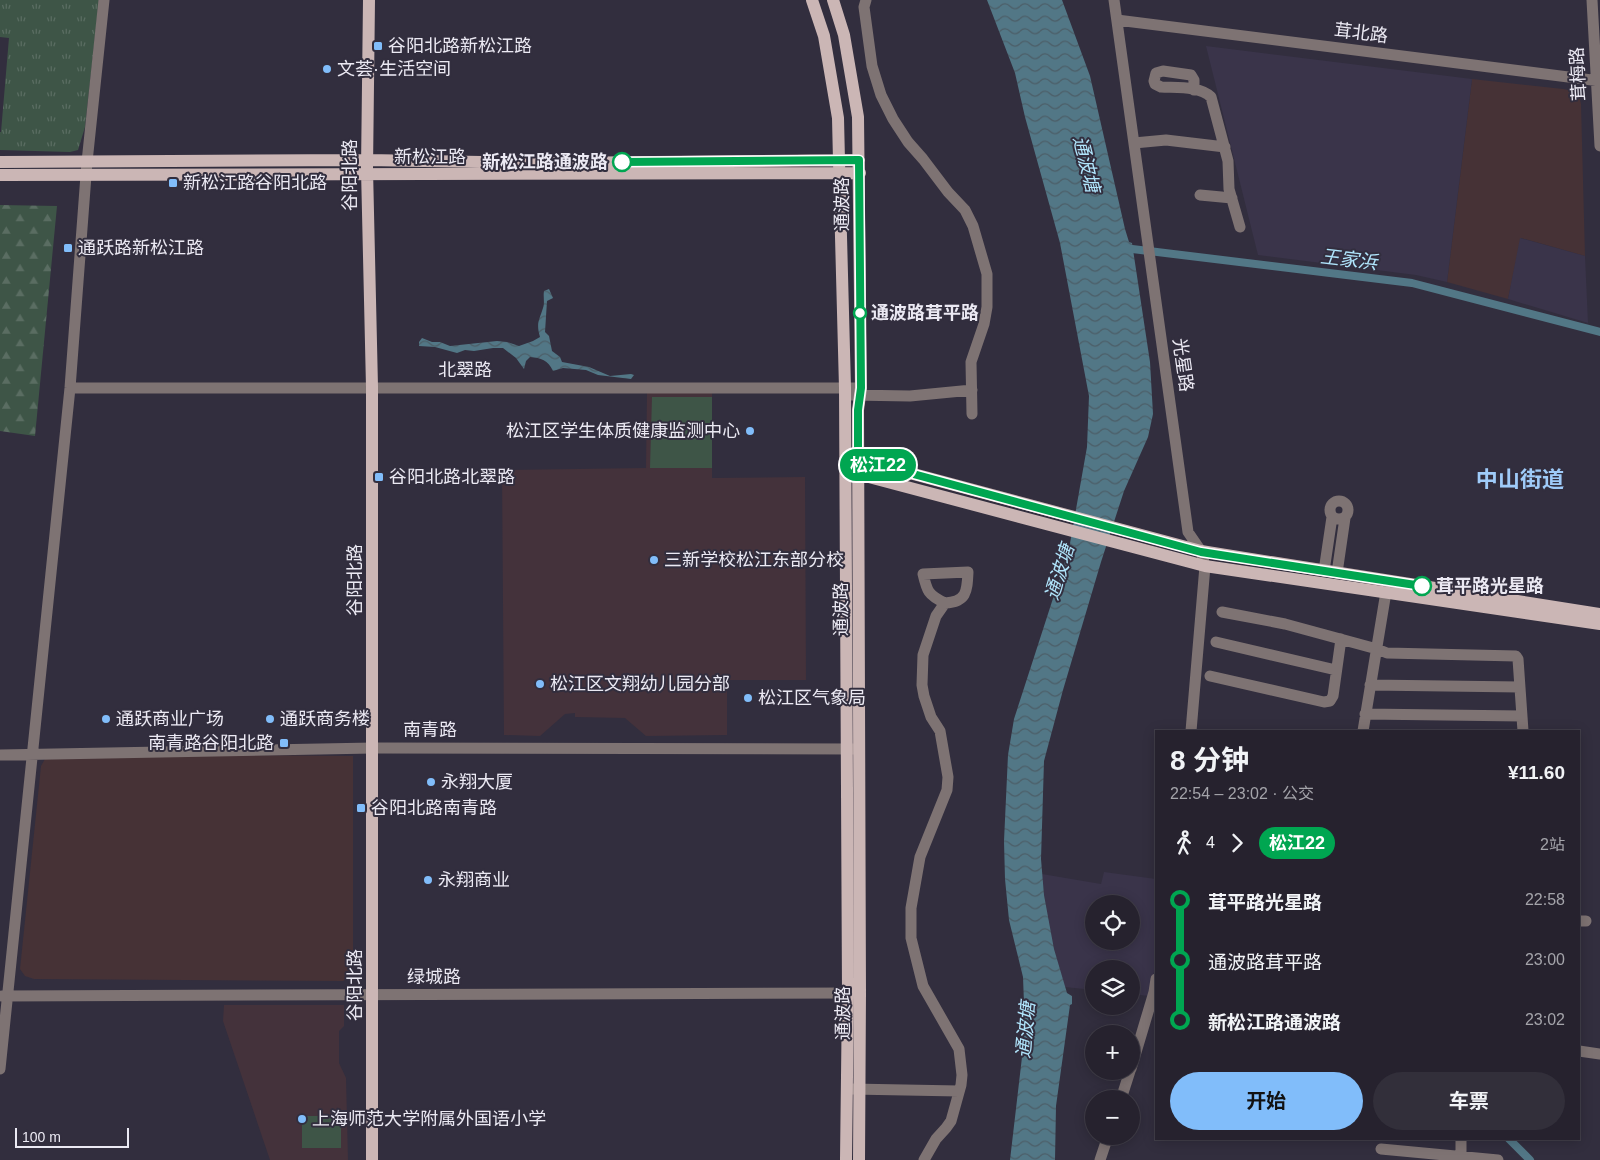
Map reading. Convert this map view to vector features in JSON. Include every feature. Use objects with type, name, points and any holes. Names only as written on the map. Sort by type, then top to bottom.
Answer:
[{"type":"main road","name":"谷阳北路","points":[[368,0],[367,174],[372,387],[372,1160]]},
{"type":"main road","name":"通波路","points":[[812,0],[824,36],[836,108],[846,456],[852,473],[854,993],[853,1089],[846,1160]]},
{"type":"main road","name":"通波路","points":[[833,0],[844,35],[856,108],[860,166],[860,391],[858,459],[852,473]]},
{"type":"main road","name":"新松江路","points":[[0,175],[86,168],[367,160],[839,167]]},
{"type":"main road","name":"新松江路","points":[[0,162],[86,168],[367,174],[860,166]]},
{"type":"main road","points":[[846,456],[1201,552],[1600,614]]},
{"type":"main road","points":[[852,473],[1205,566],[1600,624]]},
{"type":"main road","name":"通波路","points":[[853,1089],[859,1160]]},
{"type":"street","points":[[0,1069],[3,994],[32,754],[70,388],[86,168],[104,0]]},
{"type":"street","points":[[866,0],[864,7],[872,66],[882,95],[893,119],[908,142],[965,210],[973,226],[987,274],[987,307],[984,324],[971,362],[972,414]]},
{"type":"street","name":"光星路","points":[[1114,0],[1188,532],[1201,552],[1205,566],[1192,730]]},
{"type":"street","name":"茸梅路","points":[[1592,0],[1598,81],[1600,146]]},
{"type":"street","name":"茸北路","points":[[1117,20],[1598,81]]},
{"type":"street","points":[[1194,90],[1207,93],[1211,97],[1228,161],[1229,189],[1240,227]]},
{"type":"street","points":[[1134,143],[1166,140],[1225,148]]},
{"type":"street","points":[[1200,195],[1232,198]]},
{"type":"street","name":"北翠路","points":[[70,388],[372,387],[860,391],[910,396],[972,390]]},
{"type":"street","points":[[1340,501],[1347,506],[1348,513],[1344,518],[1330,572],[1332,517],[1330,508],[1334,503],[1340,501]]},
{"type":"street","points":[[1332,517],[1340,520],[1344,518]]},
{"type":"street","points":[[1363,730],[1386,592]]},
{"type":"street","points":[[924,1160],[936,1139],[951,1121],[962,1075],[959,1049],[923,986],[911,938],[911,908],[920,857],[947,790],[948,778],[940,731],[931,716],[922,685],[923,655],[936,616],[944,603]]},
{"type":"street","points":[[1222,612],[1285,624],[1387,653],[1516,656],[1518,658],[1523,730]]},
{"type":"street","points":[[1210,676],[1324,702],[1330,701],[1333,696],[1341,639]]},
{"type":"street","points":[[1216,642],[1336,670]]},
{"type":"street","points":[[1370,685],[1520,687]]},
{"type":"street","points":[[1366,714],[1522,716]]},
{"type":"street","name":"南青路","points":[[0,755],[373,748],[853,749]]},
{"type":"street","points":[[1140,1041],[1155,992]]},
{"type":"street","name":"绿城路","points":[[3,994],[854,993]]},
{"type":"street","points":[[1580,1051],[1600,1054]]},
{"type":"street","points":[[853,1089],[959,1091]]},
{"type":"street","points":[[1461,1140],[1461,1158]]},
{"type":"street","points":[[1100,1160],[1105,1145]]},
{"type":"street","points":[[1381,1148],[1461,1158],[1498,1160]]},
{"type":"shaded area","points":[[1206,46],[1472,79],[1447,282],[1416,275],[1258,255]]},
{"type":"shaded area","points":[[1472,79],[1573,91],[1579,96],[1581,104],[1585,256],[1521,238],[1508,299],[1447,282]]},
{"type":"shaded area","points":[[1520,238],[1585,256],[1588,323],[1508,299]]},
{"type":"shaded area","name":"三新学校松江东部分校","points":[[647,393],[712,393],[712,478],[805,477],[806,680],[727,680],[727,735],[646,736],[625,718],[575,717],[575,713],[565,714],[540,736],[504,735],[502,470],[646,468]]},
{"type":"shaded area","points":[[53,754],[353,756],[353,976],[343,981],[34,979],[25,976],[20,969],[41,766],[45,759]]},
{"type":"shaded area","points":[[1104,872],[1155,879],[1155,967],[1149,996],[1140,995],[1140,960],[1085,960],[1085,989],[1065,987],[1054,949],[1042,874],[1101,884]]},
{"type":"shaded area","name":"上海师范大学附属外国语小学","points":[[224,1005],[344,1005],[344,1026],[339,1031],[339,1063],[346,1078],[348,1160],[270,1160],[223,1021]]},
{"type":"green space","points":[[0,0],[99,0],[85,127],[78,150],[70,152],[0,150],[9,38],[0,37]]},
{"type":"green space","points":[[0,205],[57,206],[35,436],[0,431]]},
{"type":"green space","points":[[652,397],[712,397],[712,468],[650,468]]},
{"type":"green space","points":[[302,1116],[341,1116],[341,1148],[302,1148]]},
{"type":"water","name":"通波塘","points":[[987,0],[1062,0],[1090,76],[1125,229],[1129,242],[1132,243],[1150,362],[1153,414],[1148,437],[1124,491],[1101,562],[1044,761],[1041,859],[1044,895],[1054,949],[1067,993],[1072,996],[1056,1106],[1055,1160],[1010,1160],[1024,1040],[1024,1003],[1023,977],[1009,920],[1004,841],[1008,755],[1014,719],[1069,549],[1087,447],[1089,396],[1060,243],[1025,117],[1015,73]]},
{"type":"water","points":[[549,289],[553,298],[547,301],[545,332],[549,336],[552,351],[560,357],[562,362],[589,367],[610,376],[634,375],[631,379],[598,375],[586,370],[563,368],[553,371],[544,360],[530,357],[526,361],[524,369],[516,358],[503,348],[465,350],[457,353],[435,347],[419,346],[422,338],[450,346],[497,341],[519,346],[533,341],[540,337],[538,325],[544,306],[544,291]]},
{"type":"waterway","name":"王家浜","points":[[1124,248],[1412,283],[1600,332]]},
{"type":"waterway","points":[[1510,1140],[1530,1160]]},
{"type":"bus line","name":"松江22","points":[[622,162],[859,160],[861,388],[858,410],[858,459],[1201,552],[1422,586]]},
{"type":"place","name":"谷阳北路新松江路","points":[[378,46]]},
{"type":"place","name":"文荟·生活空间","points":[[327,69]]},
{"type":"place","name":"新松江路通波路","points":[[622,162]]},
{"type":"place","name":"新松江路谷阳北路","points":[[173,183]]},
{"type":"place","name":"通跃路新松江路","points":[[68,248]]},
{"type":"place","name":"通波路茸平路","points":[[860,313]]},
{"type":"place","name":"松江区学生体质健康监测中心","points":[[750,431]]},
{"type":"place","name":"谷阳北路北翠路","points":[[379,477]]},
{"type":"place","name":"三新学校松江东部分校","points":[[654,560]]},
{"type":"place","name":"茸平路光星路","points":[[1422,586]]},
{"type":"place","name":"松江区文翔幼儿园分部","points":[[540,684]]},
{"type":"place","name":"松江区气象局","points":[[748,698]]},
{"type":"place","name":"通跃商业广场","points":[[106,719]]},
{"type":"place","name":"通跃商务楼","points":[[270,719]]},
{"type":"place","name":"南青路谷阳北路","points":[[284,743]]},
{"type":"place","name":"永翔大厦","points":[[431,782]]},
{"type":"place","name":"谷阳北路南青路","points":[[361,808]]},
{"type":"place","name":"永翔商业","points":[[428,880]]},
{"type":"place","name":"上海师范大学附属外国语小学","points":[[302,1119]]},
{"type":"district","name":"中山街道","points":[[1520,479]]}]
